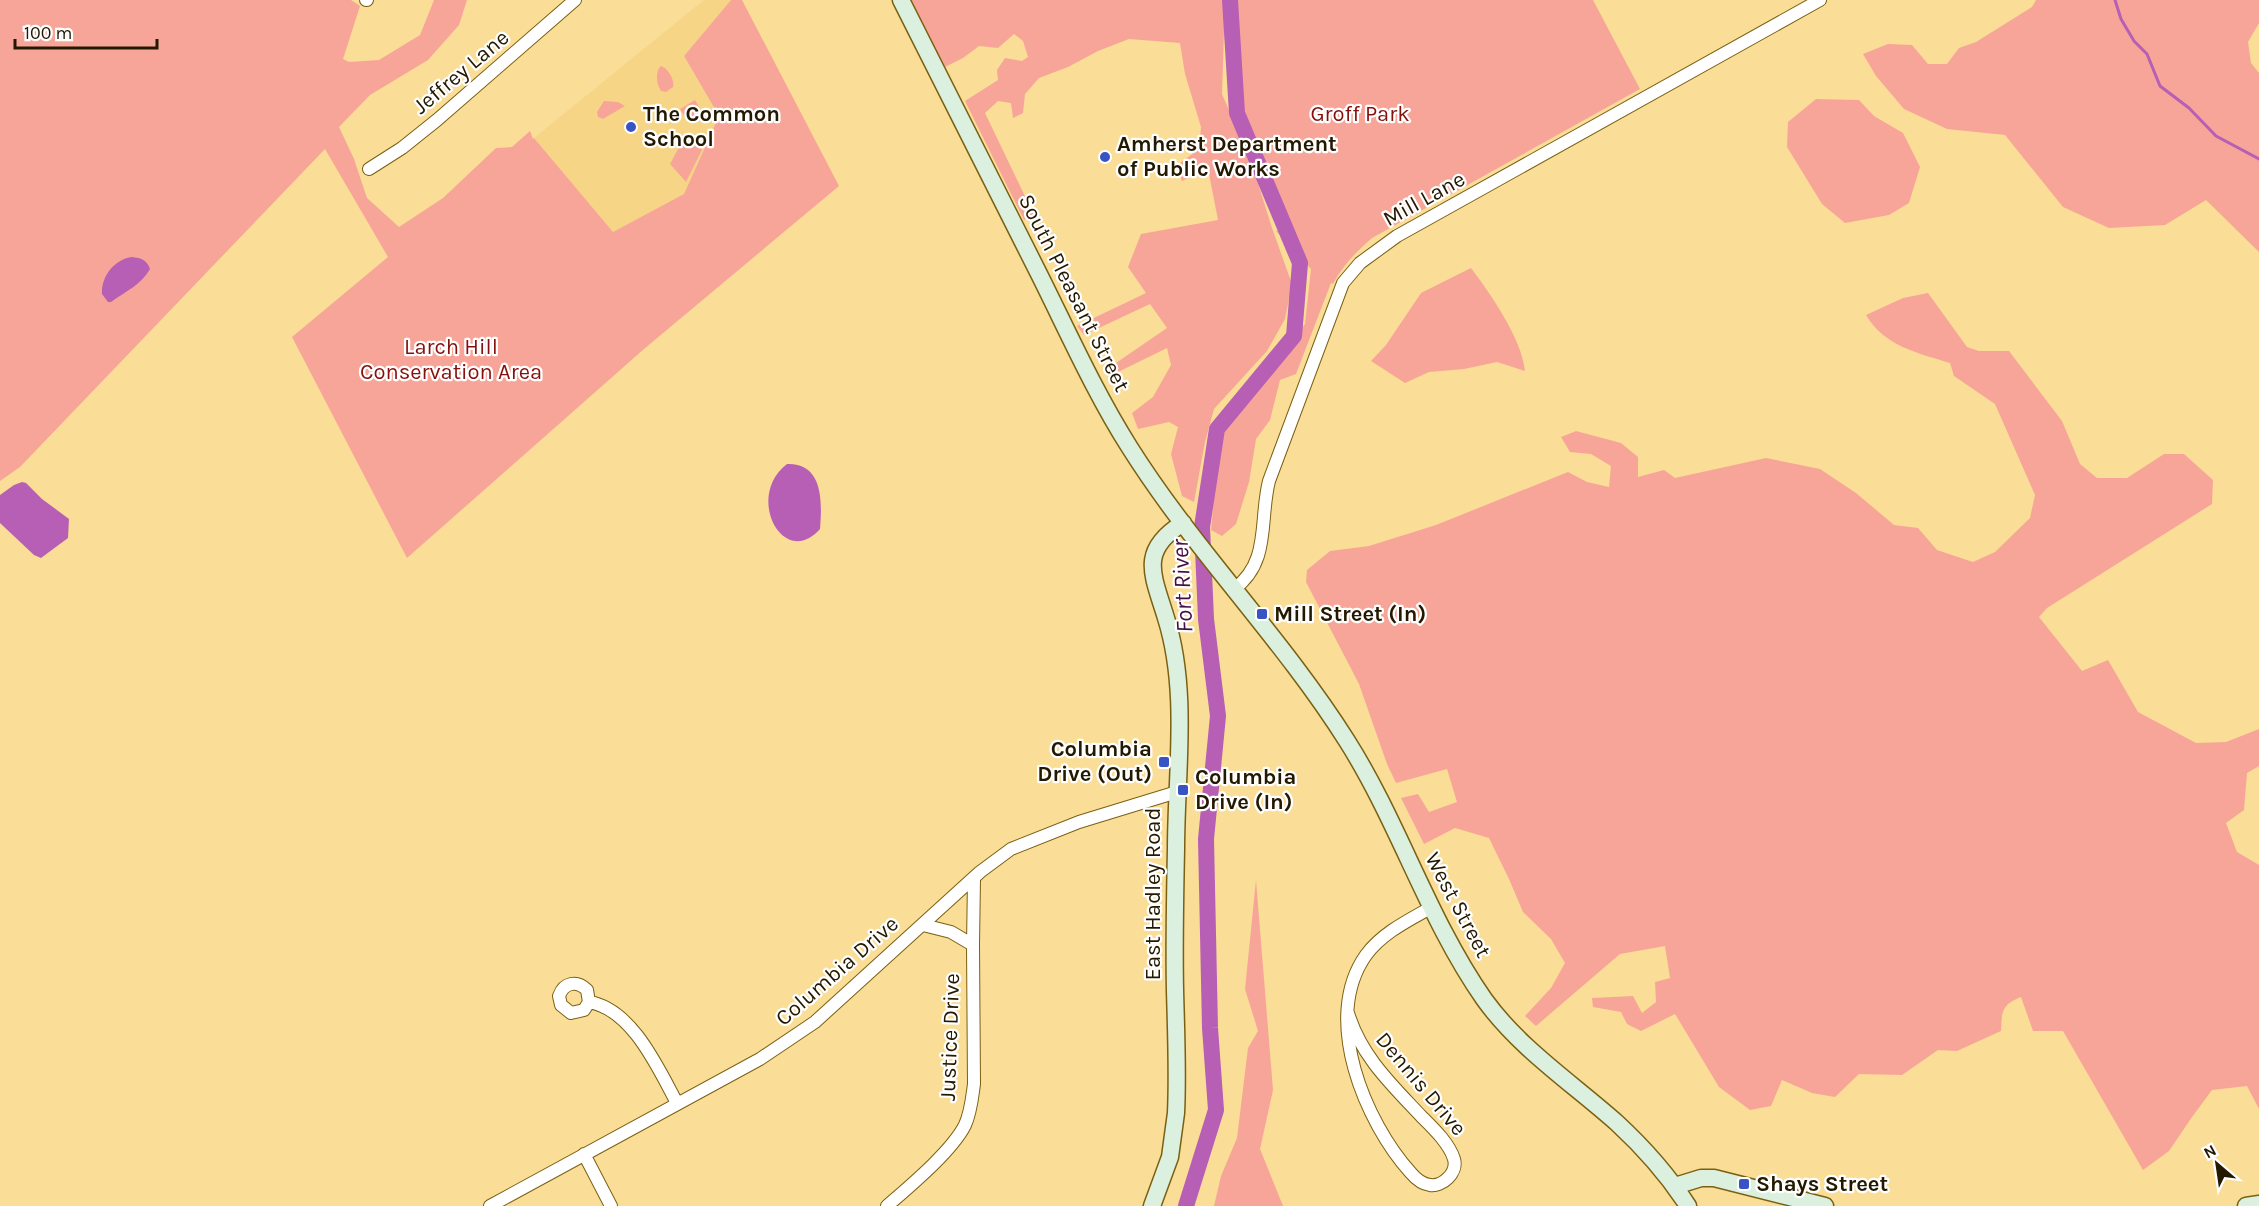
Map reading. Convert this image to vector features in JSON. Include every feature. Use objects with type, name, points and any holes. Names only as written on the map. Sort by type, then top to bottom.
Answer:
[{"type":"main road","name":"South Pleasant Street","points":[[900,0],[1107,408],[1141,465],[1234,589]]},
{"type":"main road","name":"East Hadley Road","points":[[1152,1206],[1170,1157],[1176,1113],[1179,717],[1177,675],[1171,636],[1156,582],[1152,556],[1162,539],[1187,529]]},
{"type":"main road","name":"West Street","points":[[1234,589],[1313,692],[1354,752],[1380,799],[1432,907],[1472,979],[1503,1022],[1535,1053],[1620,1126],[1654,1161],[1688,1206]]},
{"type":"main road","points":[[1675,1186],[1701,1178],[1714,1178],[1825,1206]]},
{"type":"main road","points":[[2246,1206],[2259,1204]]},
{"type":"street","name":"Jeffrey Lane","points":[[369,169],[431,126],[575,0]]},
{"type":"street","name":"Mill Lane","points":[[1234,589],[1246,579],[1259,558],[1265,496],[1269,481],[1336,300],[1352,270],[1397,236],[1820,0]]},
{"type":"street","name":"Columbia Drive","points":[[490,1206],[760,1059],[798,1035],[851,991],[974,878],[1019,845],[1088,819],[1177,792]]},
{"type":"street","name":"Justice Drive","points":[[887,1206],[951,1144],[967,1119],[974,1084],[974,878]]},
{"type":"street","name":"Dennis Drive","points":[[1348,1013],[1357,1038],[1368,1058],[1437,1134],[1452,1155],[1455,1162],[1454,1170],[1438,1184],[1422,1183],[1413,1175],[1392,1146],[1371,1110],[1349,1050],[1348,1013],[1353,983],[1366,954],[1383,937],[1432,907]]},
{"type":"street","name":"Justice Drive","points":[[923,925],[951,932],[973,945]]},
{"type":"street","points":[[589,1002],[602,1005],[612,1011],[636,1035],[676,1103]]},
{"type":"street","points":[[584,1154],[612,1206]]},
{"type":"shaded area","name":"The Common School","points":[[704,0],[731,0],[684,56],[719,116],[684,195],[613,233],[534,138]]},
{"type":"shaded area","points":[[132,257],[143,260],[150,269],[138,283],[108,302],[102,294],[107,275],[120,261]]},
{"type":"shaded area","points":[[787,464],[799,465],[808,470],[818,486],[821,508],[820,529],[806,539],[794,541],[782,535],[774,524],[769,510],[769,494],[775,478]]},
{"type":"shaded area","points":[[22,482],[69,519],[68,538],[41,558],[34,555],[0,523],[0,495]]},
{"type":"green space","name":"Larch Hill Conservation Area","points":[[0,0],[351,0],[360,6],[343,59],[349,62],[379,60],[420,35],[434,0],[467,0],[459,25],[428,60],[370,95],[339,127],[354,159],[367,198],[399,227],[443,198],[496,148],[512,147],[530,131],[533,139],[613,232],[684,194],[719,116],[684,56],[731,0],[742,0],[839,186],[644,349],[407,558],[292,337],[388,257],[325,149],[20,467],[0,481]]},
{"type":"green space","points":[[911,0],[1225,0],[1222,94],[1252,164],[1292,284],[1285,319],[1267,351],[1214,409],[1205,442],[1194,502],[1182,496],[1171,454],[1178,427],[1169,422],[1138,429],[1132,413],[1153,397],[1171,365],[1167,348],[1118,372],[1113,365],[1167,328],[1150,304],[1084,335],[1077,326],[1146,293],[1128,267],[1141,234],[1218,220],[1208,169],[1182,181],[1176,166],[1199,149],[1201,127],[1185,74],[1180,43],[1129,39],[1039,78],[1025,94],[1023,113],[1013,118],[1011,103],[998,101],[985,113],[1034,215],[1024,220],[965,101],[998,80],[997,70],[1005,58],[1022,61],[1028,57],[1023,41],[1014,34],[998,48],[979,46],[963,58],[945,67]]},
{"type":"green space","name":"Groff Park","points":[[1227,0],[1593,0],[1640,89],[1372,238],[1355,254],[1333,284],[1331,283],[1296,374],[1280,380],[1270,420],[1256,439],[1249,482],[1236,524],[1222,536],[1211,530],[1220,431],[1305,324],[1311,269],[1276,231],[1283,228],[1236,113],[1231,96]]},
{"type":"green space","points":[[2036,0],[2259,0],[2259,23],[2248,42],[2251,63],[2259,73],[2259,252],[2206,200],[2165,225],[2109,228],[2063,207],[2005,135],[1947,129],[1904,109],[1876,76],[1863,54],[1888,44],[1912,45],[1928,64],[1947,64],[1959,48],[1976,42],[2032,7]]},
{"type":"green space","points":[[661,66],[673,81],[673,87],[666,92],[661,91],[657,81],[657,74]]},
{"type":"green space","points":[[1816,99],[1859,100],[1874,116],[1903,133],[1920,167],[1909,203],[1889,215],[1845,223],[1822,204],[1787,147],[1788,122]]},
{"type":"green space","points":[[695,100],[702,112],[687,121],[680,109]]},
{"type":"green space","points":[[604,101],[618,102],[625,106],[603,119],[598,117],[597,112]]},
{"type":"green space","points":[[694,137],[702,150],[686,182],[670,164],[678,149]]},
{"type":"green space","points":[[1471,268],[1496,303],[1512,331],[1523,358],[1525,371],[1497,362],[1464,369],[1429,372],[1405,383],[1371,361],[1386,345],[1421,293]]},
{"type":"green space","points":[[1928,293],[1967,347],[1979,351],[2009,351],[2062,421],[2080,464],[2097,478],[2127,478],[2164,454],[2184,454],[2213,480],[2212,504],[2047,608],[2039,617],[2082,671],[2108,660],[2138,712],[2196,743],[2226,742],[2259,729],[2259,766],[2247,773],[2244,810],[2226,823],[2237,852],[2259,865],[2259,1109],[2247,1086],[2212,1090],[2169,1151],[2143,1170],[2063,1031],[2033,1031],[2021,997],[2006,1006],[2001,1031],[1957,1051],[1938,1050],[1902,1075],[1859,1074],[1835,1097],[1812,1093],[1782,1080],[1771,1106],[1750,1110],[1719,1087],[1675,1014],[1641,1031],[1627,1024],[1621,1012],[1593,1007],[1592,998],[1633,996],[1642,1013],[1656,1002],[1655,982],[1670,978],[1665,946],[1620,954],[1536,1026],[1525,1016],[1551,988],[1565,963],[1551,939],[1523,912],[1489,838],[1455,828],[1424,844],[1401,798],[1418,794],[1429,812],[1457,802],[1447,769],[1396,783],[1359,684],[1306,582],[1307,570],[1330,551],[1369,546],[1436,525],[1568,472],[1587,482],[1609,487],[1611,466],[1591,454],[1570,452],[1561,437],[1576,431],[1621,443],[1638,457],[1638,477],[1664,470],[1675,478],[1766,458],[1820,469],[1856,493],[1894,525],[1918,528],[1937,550],[1973,562],[1995,552],[2030,518],[2035,495],[1995,404],[1954,376],[1950,363],[1914,352],[1892,341],[1873,326],[1866,315],[1903,298]]},
{"type":"green space","points":[[1256,880],[1273,1090],[1260,1149],[1283,1206],[1214,1206],[1221,1176],[1237,1138],[1248,1048],[1258,1031],[1245,989]]},
{"type":"waterway","name":"Fort River","points":[[1186,1206],[1216,1110],[1210,1028],[1206,839],[1218,716],[1206,619],[1202,527],[1217,429],[1294,336],[1300,263],[1237,113],[1230,0]]},
{"type":"waterway","points":[[2115,0],[2121,19],[2134,41],[2147,54],[2160,86],[2189,108],[2216,136],[2259,159]]},
{"type":"place","name":"The Common School","points":[[631,127]]},
{"type":"place","name":"Amherst Department of Public Works","points":[[1105,157]]},
{"type":"place","name":"Mill Street (In)","points":[[1262,614]]},
{"type":"place","name":"Columbia Drive (Out)","points":[[1164,762]]},
{"type":"place","name":"Columbia Drive (In)","points":[[1183,790]]},
{"type":"place","name":"Shays Street","points":[[1744,1184]]}]
